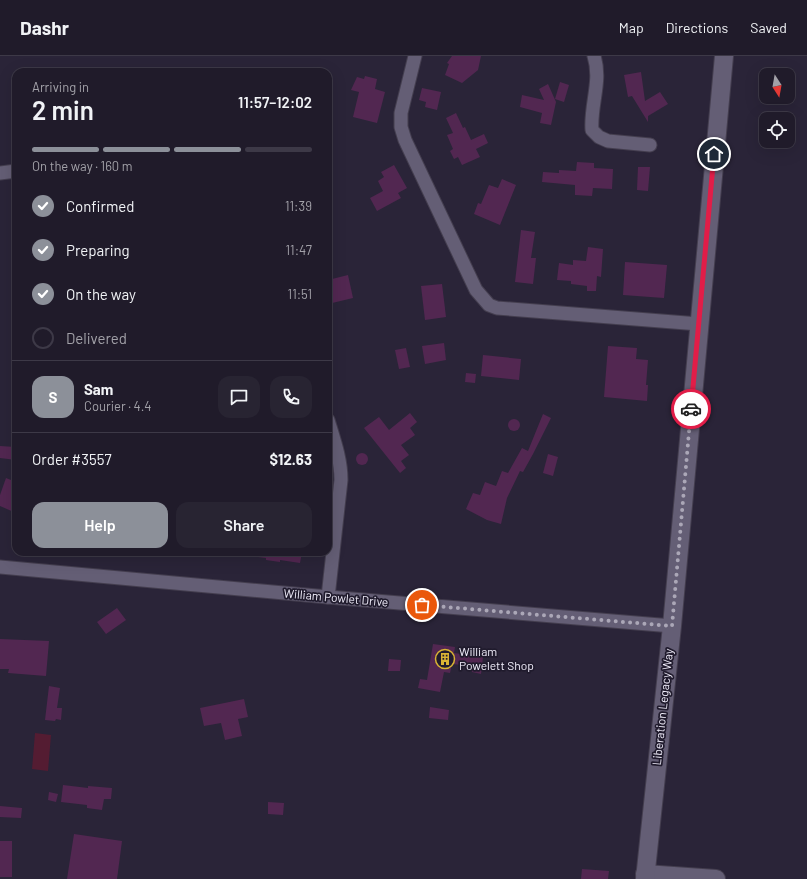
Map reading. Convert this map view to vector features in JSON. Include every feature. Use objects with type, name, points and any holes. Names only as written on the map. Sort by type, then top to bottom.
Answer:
[{"type":"main road","name":"Liberation Legacy Way","points":[[645,876],[672,626],[724,56]]},
{"type":"main road","points":[[645,876],[716,879]]},
{"type":"street","points":[[415,56],[400,113],[401,127],[405,140],[476,290],[488,305],[497,308],[699,324]]},
{"type":"street","points":[[594,56],[597,65],[597,77],[591,121],[592,130],[599,137],[608,141],[650,145]]},
{"type":"street","points":[[0,174],[12,171]]},
{"type":"street","points":[[328,597],[341,480],[341,467],[332,434]]},
{"type":"street","name":"William Powlet Drive","points":[[0,567],[672,626]]},
{"type":"shaded area","points":[[35,733],[51,735],[48,771],[32,769]]},
{"type":"building","points":[[452,56],[481,56],[478,70],[462,83],[445,75],[449,64],[447,63]]},
{"type":"building","points":[[641,72],[645,101],[660,92],[668,104],[648,116],[648,122],[632,96],[628,97],[624,75]]},
{"type":"building","points":[[365,76],[377,79],[375,89],[385,92],[377,123],[353,117],[359,92],[351,90],[357,77],[364,79]]},
{"type":"building","points":[[560,82],[569,85],[564,102],[555,99]]},
{"type":"building","points":[[548,84],[556,102],[551,125],[540,123],[542,113],[520,107],[522,95],[544,100],[539,89]]},
{"type":"building","points":[[422,88],[441,92],[437,110],[425,107],[426,102],[419,100]]},
{"type":"building","points":[[456,113],[471,140],[484,134],[488,143],[476,149],[480,157],[462,165],[458,157],[454,159],[450,151],[453,149],[447,135],[453,133],[446,118]]},
{"type":"building","points":[[577,162],[594,163],[594,168],[613,169],[612,189],[593,188],[592,196],[575,195],[575,185],[542,182],[543,172],[559,173],[559,170],[576,171]]},
{"type":"building","points":[[394,165],[407,188],[398,193],[401,198],[377,211],[370,198],[383,191],[378,181],[384,177],[381,172]]},
{"type":"building","points":[[638,167],[650,167],[648,191],[637,190]]},
{"type":"building","points":[[502,179],[516,185],[500,225],[474,214],[478,203],[481,204],[489,185],[498,188]]},
{"type":"building","points":[[521,230],[535,232],[531,258],[536,258],[533,284],[515,282]]},
{"type":"building","points":[[588,247],[603,249],[601,277],[597,276],[596,291],[587,291],[587,286],[571,284],[571,281],[557,280],[559,263],[573,265],[573,260],[586,261]]},
{"type":"building","points":[[625,262],[667,265],[664,298],[623,295]]},
{"type":"building","points":[[348,275],[353,298],[332,303],[332,279]]},
{"type":"building","points":[[442,284],[446,317],[425,320],[421,286]]},
{"type":"building","points":[[444,343],[446,360],[425,364],[422,346]]},
{"type":"building","points":[[608,346],[637,348],[636,359],[648,360],[646,385],[648,385],[647,401],[604,397]]},
{"type":"building","points":[[406,348],[410,367],[399,369],[395,350]]},
{"type":"building","points":[[483,355],[521,359],[519,380],[481,376]]},
{"type":"building","points":[[466,373],[476,374],[475,383],[465,382]]},
{"type":"building","points":[[410,413],[417,422],[410,428],[415,435],[401,445],[409,455],[401,461],[406,468],[400,473],[364,428],[379,417],[389,430]]},
{"type":"building","points":[[543,414],[551,418],[523,472],[520,471],[507,498],[501,524],[487,520],[466,509],[473,493],[480,495],[485,482],[496,486],[502,471],[508,473],[522,448],[528,451]]},
{"type":"building","points":[[514,419],[518,421],[520,425],[518,429],[514,431],[510,429],[508,425],[510,421]]},
{"type":"building","points":[[0,446],[12,447],[12,460],[0,458]]},
{"type":"building","points":[[362,453],[366,455],[368,459],[366,463],[362,465],[358,463],[356,459],[358,455]]},
{"type":"building","points":[[548,454],[558,457],[553,476],[543,473]]},
{"type":"building","points":[[6,478],[12,480],[12,511],[0,506],[0,495]]},
{"type":"building","points":[[301,556],[300,563],[280,560],[280,562],[266,560],[266,558],[258,557]]},
{"type":"building","points":[[117,608],[126,620],[106,634],[97,622]]},
{"type":"building","points":[[0,639],[49,641],[46,676],[8,673],[9,669],[0,669]]},
{"type":"building","points":[[433,644],[455,647],[454,653],[483,657],[481,674],[472,672],[473,666],[452,664],[450,673],[444,672],[440,692],[418,688],[420,679],[427,680]]},
{"type":"building","points":[[389,659],[401,660],[400,671],[388,671]]},
{"type":"building","points":[[49,686],[60,688],[57,708],[62,708],[61,720],[45,720]]},
{"type":"building","points":[[244,699],[248,717],[238,719],[242,736],[225,740],[221,723],[204,726],[200,708]]},
{"type":"building","points":[[430,707],[449,710],[448,720],[429,718]]},
{"type":"building","points":[[63,785],[88,788],[88,786],[112,788],[111,799],[104,799],[102,810],[87,808],[87,805],[61,802]]},
{"type":"building","points":[[49,792],[58,794],[56,802],[48,800]]},
{"type":"building","points":[[268,802],[284,803],[283,815],[268,814]]},
{"type":"building","points":[[0,806],[22,808],[21,818],[0,817]]},
{"type":"building","points":[[74,834],[122,841],[117,879],[67,879]]},
{"type":"building","points":[[0,841],[12,841],[12,877],[0,877]]},
{"type":"building","points":[[582,869],[609,871],[608,879],[581,879]]},
{"type":"way so far","points":[[422,605],[672,626],[691,409]]},
{"type":"place","name":"William Powelett Shop","points":[[445,659]]},
{"type":"route","points":[[691,409],[714,154]]}]
